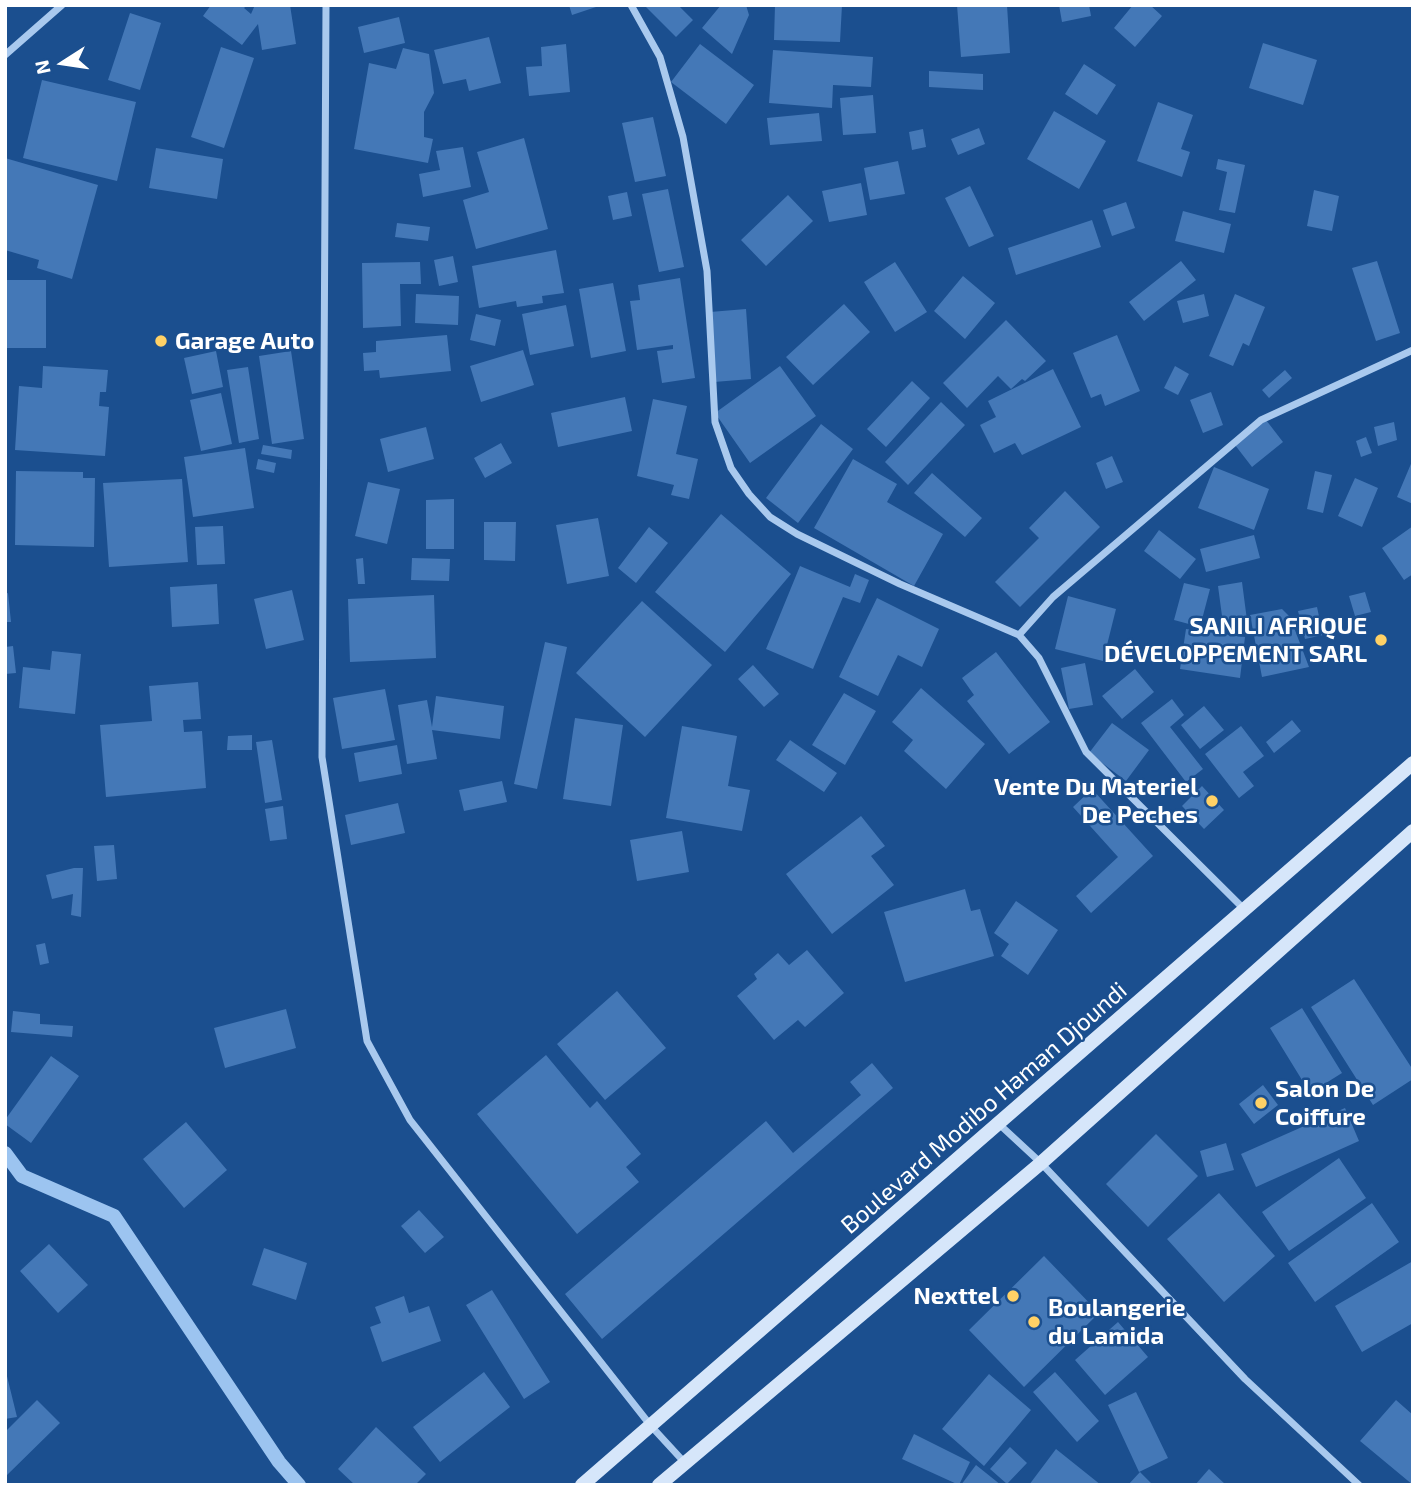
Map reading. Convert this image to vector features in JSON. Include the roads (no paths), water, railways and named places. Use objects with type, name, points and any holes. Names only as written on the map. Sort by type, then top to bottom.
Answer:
[{"type":"main road","name":"Boulevard Modibo Haman Djoundi","points":[[582,1485],[1413,764]]},
{"type":"main road","points":[[659,1485],[1041,1163],[1413,831]]},
{"type":"street","points":[[5,55],[62,5]]},
{"type":"street","points":[[326,5],[322,757],[367,1041],[410,1120],[651,1426],[685,1463]]},
{"type":"street","points":[[631,5],[660,57],[687,157],[707,271],[715,422],[731,468],[749,494],[770,517],[797,534],[900,584],[1019,635],[1039,658],[1086,752],[1246,911]]},
{"type":"street","points":[[1019,635],[1054,597],[1261,420],[1413,350]]},
{"type":"street","points":[[1000,1125],[1041,1163],[1245,1378],[1359,1485]]},
{"type":"waterway","points":[[5,1153],[22,1176],[114,1216],[279,1462],[299,1485]]},
{"type":"place","name":"Garage Auto","points":[[161,341]]},
{"type":"place","name":"SANILI AFRIQUE DÉVELOPPEMENT SARL","points":[[1381,640]]},
{"type":"place","name":"Vente Du Materiel De Peches","points":[[1212,801]]},
{"type":"place","name":"Salon De Coiffure","points":[[1261,1103]]},
{"type":"place","name":"Nexttel","points":[[1013,1296]]},
{"type":"place","name":"Boulangerie du Lamida","points":[[1034,1322]]}]
